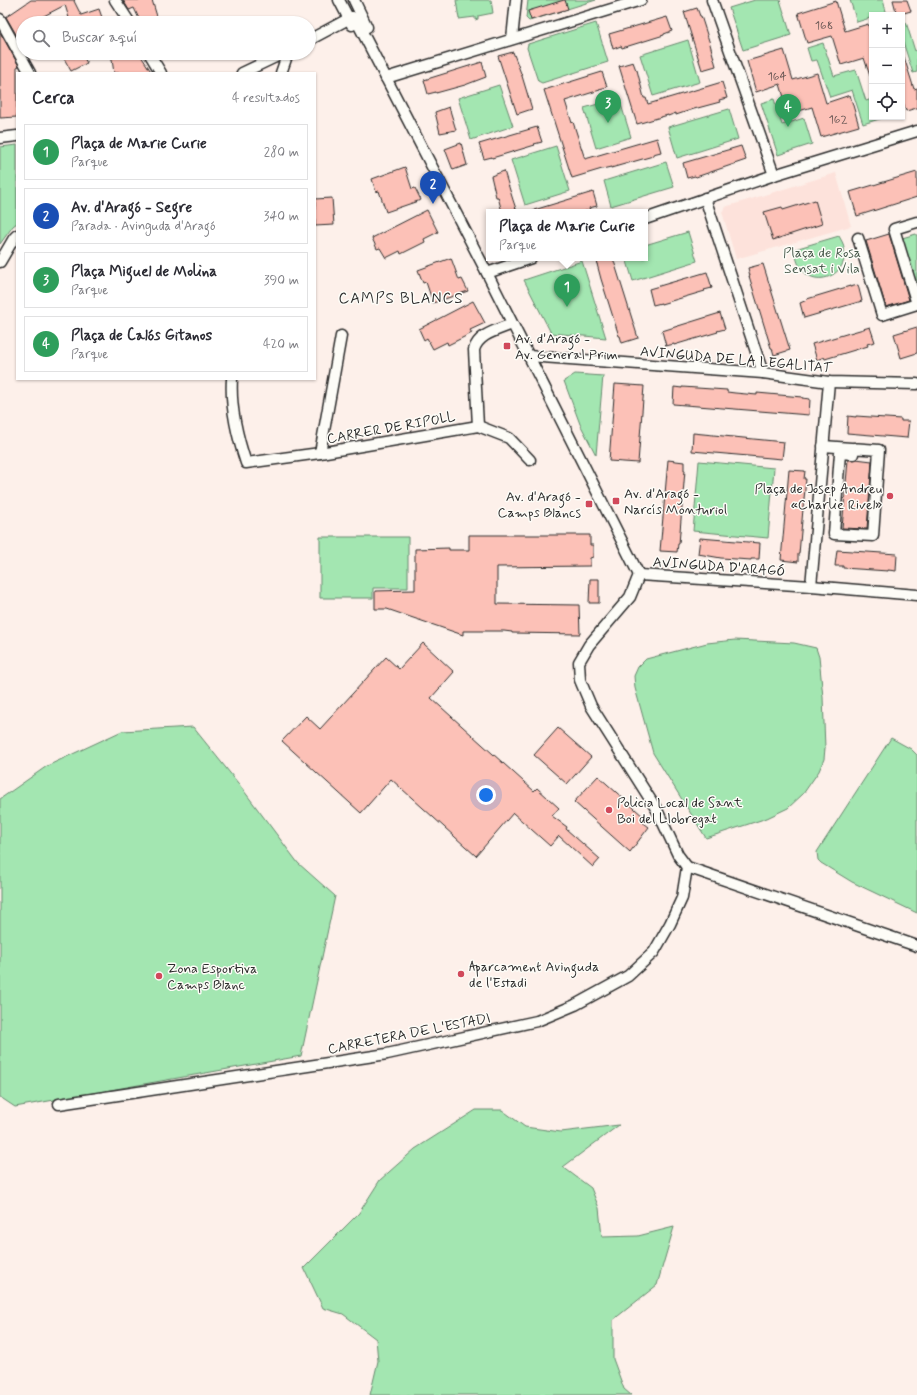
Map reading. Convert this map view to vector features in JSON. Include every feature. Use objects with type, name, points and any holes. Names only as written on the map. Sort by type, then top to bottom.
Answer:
[{"type":"street","points":[[115,0],[125,16]]},
{"type":"street","name":"AVINGUDA D'ARAGÓ","points":[[340,0],[351,18],[367,55],[378,62],[487,273],[639,575],[811,586],[917,595]]},
{"type":"street","name":"AVINGUDA D'ARAGÓ","points":[[347,0],[353,12],[351,18]]},
{"type":"street","name":"AVINGUDA D'ARAGÓ","points":[[354,0],[379,51],[378,62]]},
{"type":"street","points":[[512,39],[516,0]]},
{"type":"street","points":[[386,78],[641,0]]},
{"type":"street","points":[[712,0],[774,176]]},
{"type":"street","points":[[316,36],[351,18]]},
{"type":"street","points":[[0,19],[16,48]]},
{"type":"street","points":[[23,60],[29,72]]},
{"type":"street","points":[[153,60],[160,72]]},
{"type":"street","points":[[244,72],[270,60]]},
{"type":"street","points":[[255,72],[271,60]]},
{"type":"street","points":[[281,72],[286,60]]},
{"type":"street","points":[[648,218],[705,198],[917,130]]},
{"type":"street","points":[[0,138],[16,136]]},
{"type":"street","points":[[705,198],[763,373]]},
{"type":"street","points":[[858,238],[882,315],[917,304],[894,229],[917,222]]},
{"type":"street","points":[[0,262],[16,237]]},
{"type":"street","points":[[487,273],[522,261]]},
{"type":"street","points":[[512,324],[479,339],[475,346],[478,426],[509,438],[530,460]]},
{"type":"street","points":[[320,453],[341,336]]},
{"type":"street","name":"AVINGUDA DE LA LEGALITAT","points":[[528,356],[763,373],[829,382],[917,384]]},
{"type":"street","name":"CARRER DE RIPOLL","points":[[232,380],[231,395],[237,436],[246,463],[320,453],[478,426]]},
{"type":"street","points":[[811,586],[829,382]]},
{"type":"street","points":[[824,446],[854,448],[879,450],[872,536],[834,534],[840,453],[854,454],[854,448]]},
{"type":"street","points":[[639,575],[630,597],[589,645],[579,662],[580,680],[591,706],[657,810],[678,855],[687,867],[917,946]]},
{"type":"street","name":"CARRETERA DE L'ESTADI","points":[[59,1104],[387,1054],[537,1021],[575,1005],[628,976],[654,952],[670,924],[682,898],[687,867]]},
{"type":"shaded area","points":[[836,173],[851,226],[736,259],[722,212],[725,207]]},
{"type":"green space","points":[[456,0],[491,0],[493,13],[478,16],[478,19],[475,20],[475,17],[459,19]]},
{"type":"green space","points":[[528,0],[596,0],[529,21],[526,18]]},
{"type":"green space","points":[[755,0],[780,0],[791,35],[743,50],[729,8]]},
{"type":"green space","points":[[850,0],[883,0],[886,12],[869,12],[869,18],[857,22]]},
{"type":"green space","points":[[905,22],[915,51],[917,50],[917,72],[913,73],[905,48]]},
{"type":"green space","points":[[596,23],[608,62],[542,83],[538,81],[527,48],[528,44]]},
{"type":"green space","points":[[688,40],[700,82],[653,96],[640,55]]},
{"type":"green space","points":[[823,43],[834,76],[856,70],[866,101],[869,100],[869,120],[876,120],[863,124],[852,90],[830,97],[817,60],[811,61],[807,48]]},
{"type":"green space","points":[[499,85],[513,126],[471,140],[458,98]]},
{"type":"green space","points":[[619,98],[631,137],[596,148],[584,108]]},
{"type":"green space","points":[[774,99],[782,125],[804,118],[812,144],[778,155],[761,103]]},
{"type":"green space","points":[[729,109],[738,139],[677,158],[668,127]]},
{"type":"green space","points":[[16,145],[16,224],[0,244],[0,147]]},
{"type":"green space","points":[[556,146],[570,191],[525,205],[511,160]]},
{"type":"green space","points":[[666,162],[674,187],[611,206],[604,181]]},
{"type":"green space","points":[[688,232],[697,261],[633,281],[627,261],[648,261],[648,244]]},
{"type":"green space","points":[[916,234],[917,237],[917,286],[902,238]]},
{"type":"green space","name":"Plaça de Rosa Sensat i Vila","points":[[839,236],[844,248],[844,259],[840,269],[832,275],[823,278],[814,278],[805,273],[798,264],[795,249]]},
{"type":"green space","points":[[582,261],[606,338],[551,333],[524,280]]},
{"type":"green space","points":[[575,374],[603,376],[596,455],[580,424],[564,381]]},
{"type":"green space","points":[[699,461],[774,468],[768,538],[693,531]]},
{"type":"green space","points":[[320,537],[408,537],[408,588],[373,588],[373,598],[320,598]]},
{"type":"green space","points":[[735,640],[794,643],[816,648],[819,657],[823,697],[824,759],[819,771],[803,794],[788,808],[767,818],[706,838],[653,753],[635,688],[634,676],[638,667],[646,659],[707,643]]},
{"type":"green space","name":"Zona Esportiva Camps Blanc","points":[[193,727],[238,783],[298,863],[335,896],[301,1056],[15,1107],[0,1097],[0,799],[47,766],[122,731]]},
{"type":"green space","points":[[891,738],[911,749],[917,755],[917,913],[852,882],[818,860],[817,852]]},
{"type":"green space","points":[[476,1110],[502,1110],[525,1127],[561,1132],[619,1125],[563,1167],[591,1188],[599,1208],[602,1237],[638,1236],[674,1227],[657,1285],[613,1320],[613,1359],[624,1389],[631,1395],[370,1395],[378,1361],[376,1339],[343,1314],[323,1308],[304,1268],[359,1213],[380,1180],[415,1149]]},
{"type":"building","points":[[31,0],[75,0],[74,1],[81,15],[99,9],[102,16],[68,16],[65,5],[44,16],[16,16],[16,34],[6,17]]},
{"type":"building","points":[[123,0],[152,0],[157,16],[138,16],[134,8],[129,10]]},
{"type":"building","points":[[565,0],[568,9],[531,20],[528,11]]},
{"type":"building","points":[[893,0],[907,0],[911,11],[905,13],[896,12]]},
{"type":"building","points":[[836,1],[845,31],[868,24],[869,73],[864,58],[841,65],[832,36],[807,43],[798,13]]},
{"type":"building","points":[[697,8],[701,16],[716,66],[702,70],[684,12]]},
{"type":"building","points":[[667,17],[672,31],[664,35],[622,48],[621,46],[613,49],[609,34]]},
{"type":"building","points":[[0,32],[19,66],[17,67],[16,72],[16,117],[0,118]]},
{"type":"building","points":[[784,50],[793,80],[817,73],[826,103],[850,95],[859,126],[821,137],[812,107],[789,114],[780,84],[756,92],[747,61]]},
{"type":"building","points":[[513,52],[532,109],[517,114],[498,56]]},
{"type":"building","points":[[65,60],[85,60],[87,63],[71,71]]},
{"type":"building","points":[[112,60],[144,60],[151,72],[114,72]]},
{"type":"building","points":[[905,60],[914,89],[917,88],[917,108],[906,111]]},
{"type":"building","points":[[482,62],[486,77],[465,85],[428,94],[424,80]]},
{"type":"building","points":[[633,62],[637,70],[644,98],[646,98],[648,104],[722,82],[727,98],[719,100],[720,102],[676,115],[676,113],[637,124],[619,66]]},
{"type":"building","points":[[602,72],[607,87],[565,101],[585,159],[657,138],[661,152],[653,154],[653,156],[572,178],[544,90]]},
{"type":"building","points":[[449,107],[456,130],[440,133],[435,112]]},
{"type":"building","points":[[537,127],[542,142],[492,158],[484,159],[479,144]]},
{"type":"building","points":[[461,143],[467,165],[453,170],[445,149]]},
{"type":"building","points":[[741,146],[746,160],[696,177],[687,178],[683,163]]},
{"type":"building","points":[[405,167],[412,189],[415,188],[421,200],[386,212],[379,191],[376,192],[372,179]]},
{"type":"building","points":[[504,171],[516,209],[501,209],[498,197],[496,197],[491,176]]},
{"type":"building","points":[[917,172],[917,197],[857,216],[850,192]]},
{"type":"building","points":[[593,192],[597,206],[590,209],[537,209]]},
{"type":"building","points":[[332,198],[334,225],[316,226],[316,199]]},
{"type":"building","points":[[815,200],[822,224],[773,240],[764,212],[782,207],[783,210]]},
{"type":"building","points":[[427,210],[438,232],[424,239],[425,242],[401,254],[400,251],[386,258],[380,248],[377,249],[372,238]]},
{"type":"building","points":[[889,234],[909,300],[886,307],[866,241]]},
{"type":"building","points":[[451,258],[459,280],[462,279],[468,291],[433,303],[426,282],[423,283],[418,270]]},
{"type":"building","points":[[597,261],[614,261],[638,338],[622,343],[601,279]]},
{"type":"building","points":[[763,264],[790,350],[774,355],[749,276],[748,268]]},
{"type":"building","points":[[707,272],[712,288],[661,304],[653,305],[649,289]]},
{"type":"building","points":[[858,285],[862,301],[804,318],[800,303],[807,299]]},
{"type":"building","points":[[473,301],[485,323],[470,330],[472,333],[448,345],[447,342],[433,349],[427,338],[424,340],[419,329]]},
{"type":"building","points":[[720,313],[725,329],[674,345],[666,346],[662,331]]},
{"type":"building","points":[[870,327],[875,342],[867,344],[868,346],[817,360],[812,344]]},
{"type":"building","points":[[917,327],[917,353],[901,358],[894,334]]},
{"type":"building","points":[[615,384],[644,386],[638,463],[609,461]]},
{"type":"building","points":[[674,387],[727,390],[727,392],[757,395],[757,393],[802,397],[810,399],[809,415],[673,404]]},
{"type":"building","points":[[848,416],[901,419],[901,421],[909,421],[907,438],[847,433]]},
{"type":"building","points":[[693,433],[784,442],[782,459],[692,451]]},
{"type":"building","points":[[856,459],[872,461],[867,529],[842,528],[848,460]]},
{"type":"building","points":[[668,460],[684,462],[685,470],[679,544],[677,552],[660,551]]},
{"type":"building","points":[[789,470],[805,471],[804,479],[806,479],[798,562],[781,560]]},
{"type":"building","points":[[469,535],[590,535],[590,545],[593,545],[593,557],[590,558],[590,566],[497,567],[497,604],[579,605],[580,634],[463,631],[463,635],[387,609],[375,609],[375,591],[415,590],[415,549],[449,548],[449,550],[469,550]]},
{"type":"building","points":[[700,538],[760,543],[759,559],[751,560],[721,558],[698,554]]},
{"type":"building","points":[[837,550],[897,554],[896,571],[843,568],[843,566],[835,566]]},
{"type":"building","points":[[590,579],[599,579],[599,603],[589,603]]},
{"type":"building","points":[[423,643],[454,672],[431,698],[534,791],[537,788],[559,808],[552,816],[567,827],[566,829],[600,859],[593,867],[559,836],[550,846],[513,813],[476,856],[391,779],[361,813],[282,741],[306,716],[320,729],[386,657],[399,669]]},
{"type":"building","points":[[558,728],[591,757],[567,784],[534,755]]},
{"type":"building","name":"Policia Local de Sant Boi del Llobregat","points":[[598,776],[644,817],[641,821],[649,827],[630,852],[574,802]]},
{"type":"place","name":"Plaça Miguel de Molina","points":[[608,123]]},
{"type":"place","name":"Plaça de Calós Gitanos","points":[[788,127]]},
{"type":"place","name":"Av. d'Aragó - Segre","points":[[433,204]]},
{"type":"place","name":"Plaça de Marie Curie","points":[[567,307]]},
{"type":"place","name":"Av. d'Aragó - Av. General Prim","points":[[507,346]]},
{"type":"place","name":"Plaça de Josep Andreu «Charlie Rivel»","points":[[890,496]]},
{"type":"place","name":"Av. d'Aragó - Narcís Monturiol","points":[[616,501]]},
{"type":"place","name":"Av. d'Aragó - Camps Blancs","points":[[589,504]]},
{"type":"place","name":"Policia Local de Sant Boi del Llobregat","points":[[609,810]]},
{"type":"place","name":"Aparcament Avinguda de l'Estadi","points":[[461,974]]},
{"type":"place","name":"Zona Esportiva Camps Blanc","points":[[159,976]]},
{"type":"district","name":"CAMPS BLANCS","points":[[401,298]]}]
